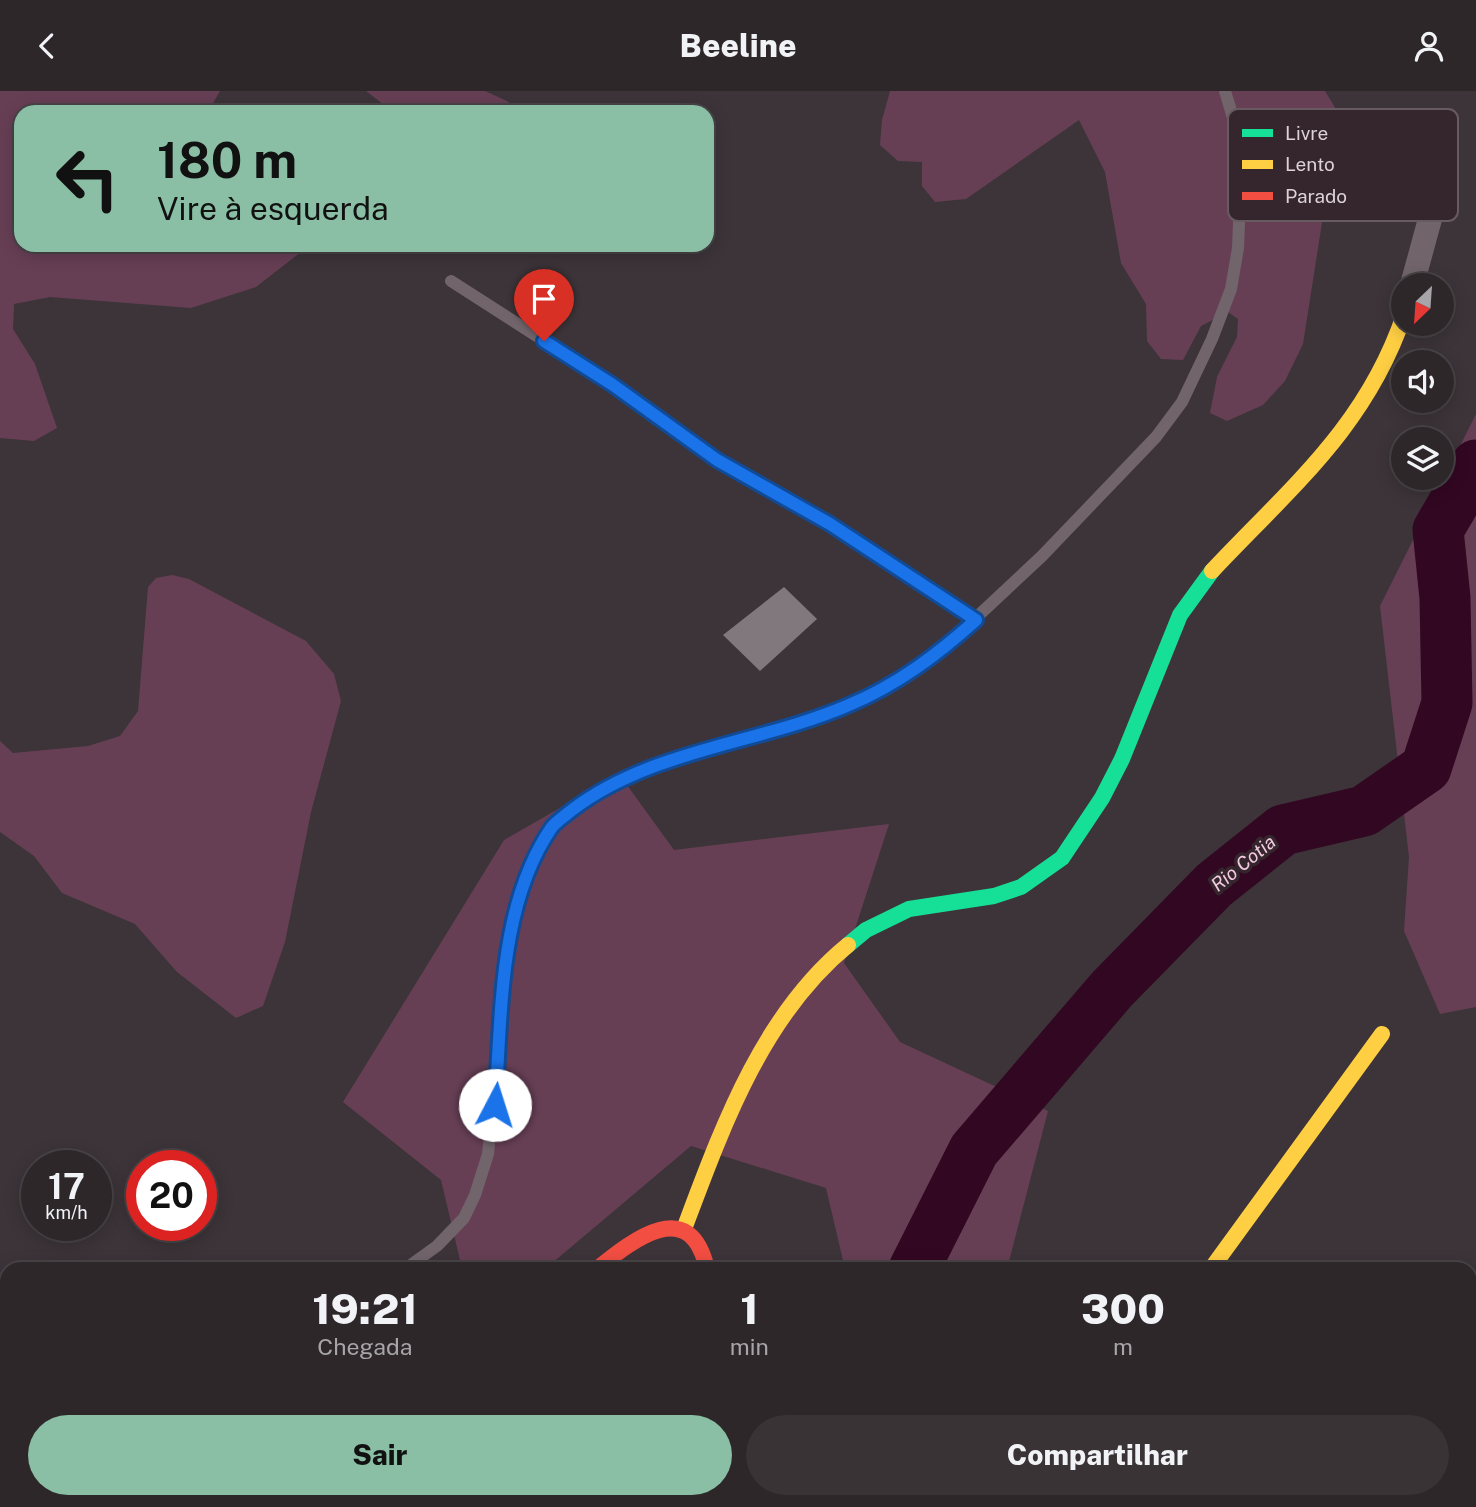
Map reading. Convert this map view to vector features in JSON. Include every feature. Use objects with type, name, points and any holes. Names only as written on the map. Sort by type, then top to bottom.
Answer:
[{"type":"street","points":[[1415,273],[1429,221]]},
{"type":"street","points":[[684,1229],[704,1175],[766,1042],[801,988],[833,952],[879,921],[913,907],[1000,897],[1038,879],[1065,856],[1095,810],[1119,764],[1139,719],[1155,666],[1170,631],[1189,598],[1310,473],[1350,423],[1378,379],[1395,336]]},
{"type":"street","points":[[1216,1262],[1382,1034]]},
{"type":"street","points":[[606,1262],[642,1235],[669,1227],[684,1229],[699,1243],[705,1262]]},
{"type":"lane","points":[[1225,91],[1230,109]]},
{"type":"lane","points":[[415,1262],[438,1246],[464,1218],[475,1195],[490,1142],[506,973],[515,917],[533,864],[553,825],[592,795],[648,770],[712,746],[782,730],[848,706],[889,686],[934,657],[976,620],[1156,437],[1182,402],[1212,339],[1231,289],[1238,249],[1239,221]]},
{"type":"lane","points":[[452,281],[613,385],[717,460],[830,524],[976,620]]},
{"type":"shaded area","points":[[0,91],[220,91],[212,105],[14,105],[14,252],[301,252],[256,287],[191,308],[50,297],[14,304],[13,329],[35,364],[57,428],[34,441],[0,438]]},
{"type":"shaded area","points":[[366,91],[485,91],[512,105],[384,105]]},
{"type":"shaded area","points":[[890,91],[1325,91],[1336,109],[1228,109],[1228,221],[1322,221],[1303,344],[1285,381],[1263,405],[1227,421],[1210,413],[1217,377],[1237,337],[1238,319],[1228,312],[1201,326],[1183,360],[1161,359],[1147,341],[1146,304],[1121,263],[1105,172],[1079,120],[966,199],[935,202],[922,186],[922,162],[898,161],[880,145],[882,120]]},
{"type":"shaded area","points":[[1476,414],[1476,1007],[1440,1014],[1404,931],[1409,857],[1380,606],[1438,490],[1454,490],[1454,458]]},
{"type":"shaded area","points":[[172,575],[189,579],[306,641],[334,674],[341,701],[311,812],[285,942],[263,1006],[236,1018],[177,972],[135,924],[62,893],[34,856],[0,832],[0,741],[13,753],[88,746],[120,736],[138,711],[148,587],[156,578]]},
{"type":"shaded area","points":[[619,774],[674,850],[889,824],[844,963],[900,1042],[1048,1111],[1009,1262],[843,1262],[826,1188],[691,1146],[553,1262],[460,1260],[441,1180],[343,1102],[504,840]]},
{"type":"building","points":[[784,587],[817,619],[760,671],[723,635]]},
{"type":"waterway","name":"Rio Cotia","points":[[918,1262],[974,1150],[1112,989],[1214,885],[1283,830],[1364,811],[1426,768],[1447,703],[1445,598],[1438,530],[1476,465]]},
{"type":"traffic: fast","points":[[848,945],[866,930],[909,909],[994,896],[1021,887],[1062,858],[1102,798],[1122,759],[1180,615],[1212,571]]},
{"type":"traffic: slow","points":[[1212,571],[1323,454],[1369,391],[1396,336]]},
{"type":"traffic: slow","points":[[684,1229],[730,1113],[768,1039],[791,1005],[818,973],[848,945]]},
{"type":"traffic: slow","points":[[1216,1262],[1382,1034]]},
{"type":"traffic: jam","points":[[606,1262],[644,1236],[660,1230],[674,1229],[688,1234],[699,1247],[704,1262]]},
{"type":"route","points":[[495,1105],[506,973],[515,917],[533,864],[553,825],[592,795],[648,770],[712,746],[782,730],[848,706],[889,686],[934,657],[976,620],[830,524],[717,460],[613,385],[544,341]]}]
